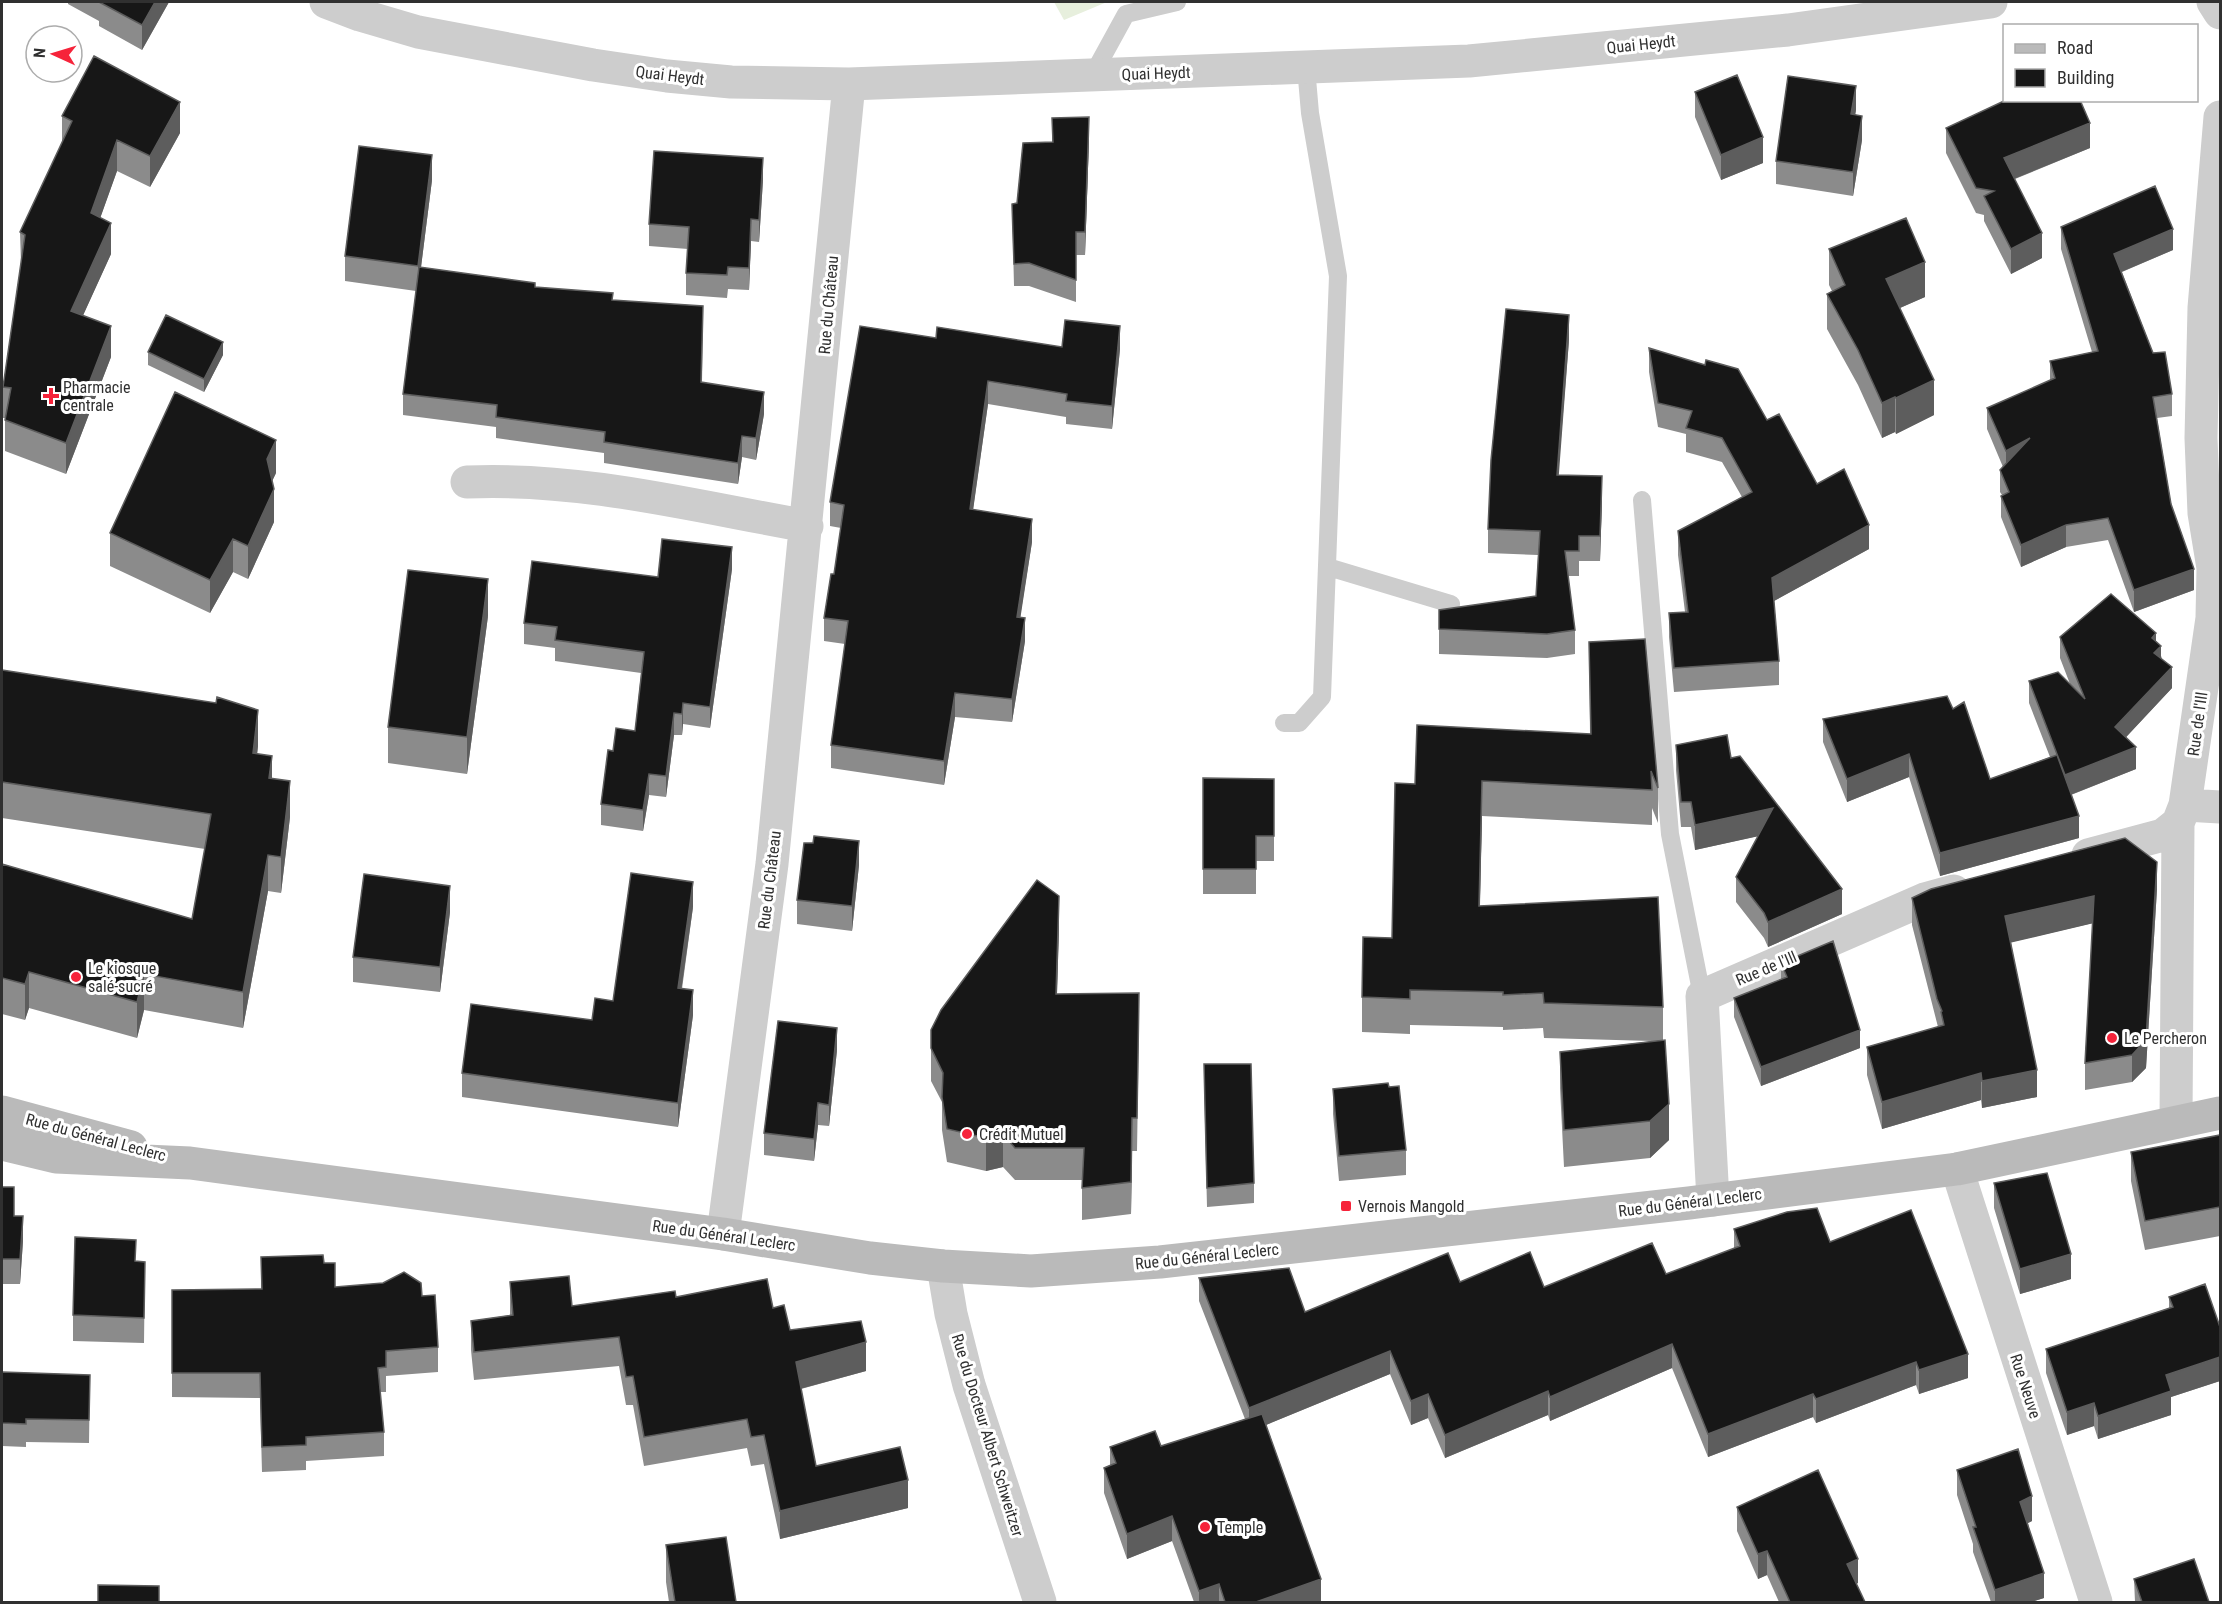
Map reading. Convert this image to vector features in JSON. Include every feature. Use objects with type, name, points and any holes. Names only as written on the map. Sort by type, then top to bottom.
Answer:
[{"type":"main road","name":"Rue du Général Leclerc","points":[[2,1112],[190,1163]]},
{"type":"main road","name":"Rue du Général Leclerc","points":[[2,1144],[56,1157],[190,1163],[723,1234],[870,1257],[943,1266],[1031,1271],[1160,1262],[1713,1200],[1957,1169],[2220,1113]]},
{"type":"street","name":"Quai Heydt","points":[[326,2],[360,15],[418,32],[593,65],[667,76],[731,82],[849,84],[1493,59],[1788,30],[1991,2]]},
{"type":"street","points":[[2213,2],[2220,13]]},
{"type":"street","name":"Rue du Château","points":[[723,1234],[772,864],[849,84]]},
{"type":"street","name":"Rue de l'Ill","points":[[2176,1122],[2182,814],[2212,618],[2214,590],[2213,568],[2204,513],[2200,438],[2204,308],[2220,117]]},
{"type":"street","points":[[467,482],[505,480],[583,486],[807,525]]},
{"type":"street","points":[[2061,862],[2163,834],[2182,814],[2220,807]]},
{"type":"street","name":"Rue de l'Ill","points":[[1702,996],[1925,899],[1982,884]]},
{"type":"street","points":[[1702,996],[1713,1200]]},
{"type":"street","name":"Rue Neuve","points":[[1957,1169],[2096,1602]]},
{"type":"street","name":"Rue du Docteur Albert Schweitzer","points":[[943,1266],[951,1314],[969,1385],[1040,1602]]},
{"type":"lane","points":[[1092,76],[1126,14],[1176,2]]},
{"type":"lane","points":[[1284,723],[1299,723],[1322,697],[1338,276],[1310,113],[1306,67]]},
{"type":"lane","points":[[1642,500],[1670,834],[1702,996]]},
{"type":"lane","points":[[1328,567],[1451,604]]},
{"type":"green space","points":[[1054,2],[1107,2],[1064,20]]},
{"type":"building","points":[[99,2],[155,2],[142,25]]},
{"type":"building","points":[[94,56],[180,102],[150,156],[117,140],[91,213],[111,223],[71,311],[111,326],[66,443],[5,420],[11,388],[3,387],[25,235],[20,232],[72,121],[62,116],[79,84],[84,84],[84,75]]},
{"type":"building","points":[[1737,75],[1763,137],[1721,155],[1695,92]]},
{"type":"building","points":[[1788,76],[1856,86],[1851,114],[1862,116],[1853,172],[1776,161]]},
{"type":"building","points":[[2003,101],[2081,102],[2090,123],[2004,158],[2042,233],[2011,249],[1984,196],[1994,191],[1976,188],[1946,128]]},
{"type":"building","points":[[1089,117],[1085,232],[1076,232],[1076,280],[1029,263],[1014,264],[1012,204],[1017,203],[1023,143],[1053,142],[1052,118]]},
{"type":"building","points":[[359,146],[432,155],[418,266],[345,256]]},
{"type":"building","points":[[654,151],[763,158],[759,220],[751,219],[749,268],[728,267],[727,275],[686,273],[689,227],[649,224]]},
{"type":"building","points":[[2155,186],[2173,229],[2114,254],[2153,353],[2165,352],[2172,394],[2153,397],[2171,504],[2194,569],[2134,590],[2108,518],[2066,525],[2021,545],[2001,496],[2009,492],[2000,470],[2030,438],[2006,451],[1987,408],[2055,378],[2050,361],[2098,351],[2061,227]]},
{"type":"building","points":[[1906,218],[1925,262],[1886,279],[1934,380],[1882,403],[1858,350],[1827,294],[1845,285],[1829,249]]},
{"type":"building","points":[[419,267],[535,283],[535,287],[613,293],[612,300],[703,306],[701,382],[764,392],[756,438],[742,436],[738,463],[604,442],[605,432],[496,417],[497,405],[403,394]]},
{"type":"building","points":[[1506,309],[1569,315],[1557,475],[1602,476],[1600,536],[1579,536],[1579,551],[1565,551],[1575,630],[1547,634],[1439,629],[1439,610],[1536,596],[1540,531],[1488,529],[1491,460]]},
{"type":"building","points":[[166,315],[223,342],[204,379],[148,352]]},
{"type":"building","points":[[1065,320],[1120,326],[1112,406],[1066,401],[1067,394],[988,381],[970,509],[1032,519],[1017,617],[1025,618],[1012,699],[955,693],[944,761],[831,745],[848,621],[824,618],[831,574],[834,574],[844,505],[830,502],[860,326],[936,338],[937,327],[1062,347]]},
{"type":"building","points":[[1649,348],[1705,365],[1706,360],[1738,369],[1767,420],[1779,414],[1817,484],[1844,469],[1869,525],[1772,578],[1779,661],[1674,668],[1669,613],[1688,612],[1678,531],[1752,492],[1722,438],[1686,428],[1692,411],[1658,403]]},
{"type":"building","points":[[175,392],[276,440],[267,459],[274,489],[248,546],[233,539],[210,580],[110,533]]},
{"type":"building","points":[[662,539],[732,547],[710,707],[683,703],[682,714],[674,713],[666,776],[649,774],[643,810],[601,804],[608,750],[613,751],[616,728],[635,731],[644,652],[555,640],[557,627],[524,623],[532,561],[658,577]]},
{"type":"building","points":[[408,570],[488,579],[467,737],[388,727]]},
{"type":"building","points":[[2111,594],[2156,633],[2152,638],[2161,646],[2154,653],[2172,667],[2115,727],[2136,747],[2065,775],[2029,681],[2058,672],[2085,699],[2060,637]]},
{"type":"building","points":[[1645,639],[1658,788],[1651,771],[1652,790],[1482,781],[1479,906],[1658,897],[1663,1007],[1544,1003],[1543,993],[1503,995],[1503,992],[1410,990],[1410,999],[1362,997],[1363,937],[1392,938],[1395,783],[1415,784],[1417,725],[1591,734],[1589,642]]},
{"type":"building","points":[[2,670],[216,703],[217,697],[258,710],[253,753],[272,756],[269,778],[290,781],[281,857],[268,855],[243,992],[144,974],[137,1002],[29,972],[25,984],[2,978],[2,864],[192,919],[211,814],[2,782]]},
{"type":"building","points":[[1947,696],[1953,709],[1964,702],[1990,779],[2057,755],[2079,816],[1940,853],[1909,754],[1847,779],[1823,719]]},
{"type":"building","points":[[1727,735],[1731,758],[1740,756],[1842,889],[1768,922],[1764,913],[1736,877],[1773,808],[1695,825],[1691,802],[1681,802],[1676,745]]},
{"type":"building","points":[[1203,778],[1274,779],[1274,836],[1256,836],[1256,869],[1203,869]]},
{"type":"building","points":[[814,836],[859,841],[852,906],[797,900],[804,843],[813,843]]},
{"type":"building","points":[[2125,838],[2157,862],[2146,1040],[2132,1055],[2085,1063],[2094,896],[2005,916],[2037,1070],[1982,1081],[1981,1073],[1882,1102],[1867,1047],[1944,1025],[1912,898],[1931,889]]},
{"type":"building","points":[[631,873],[693,882],[678,988],[693,990],[678,1103],[462,1073],[471,1004],[592,1020],[595,998],[613,1001]]},
{"type":"building","points":[[364,874],[450,886],[440,967],[353,957]]},
{"type":"building","points":[[1037,880],[1059,896],[1056,994],[1139,993],[1137,1118],[1132,1118],[1131,1182],[1082,1188],[1084,1148],[1015,1148],[1003,1134],[986,1138],[947,1129],[942,1097],[943,1073],[931,1048],[931,1030],[941,1010]]},
{"type":"building","points":[[1833,941],[1860,1030],[1761,1067],[1734,998],[1787,977],[1781,963]]},
{"type":"building","points":[[778,1021],[837,1028],[829,1105],[818,1103],[814,1139],[764,1133]]},
{"type":"building","points":[[1665,1040],[1669,1104],[1650,1121],[1564,1130],[1560,1052]]},
{"type":"building","points":[[1204,1064],[1251,1064],[1254,1183],[1207,1188]]},
{"type":"building","points":[[1388,1083],[1389,1087],[1399,1086],[1406,1150],[1339,1156],[1333,1089]]},
{"type":"building","points":[[2220,1135],[2220,1207],[2145,1221],[2131,1152]]},
{"type":"building","points":[[2047,1173],[2071,1254],[2020,1269],[1994,1183]]},
{"type":"building","points":[[2,1187],[14,1187],[14,1216],[23,1216],[20,1259],[2,1259]]},
{"type":"building","points":[[1817,1208],[1830,1242],[1911,1210],[1968,1354],[1919,1370],[1916,1362],[1816,1399],[1813,1394],[1708,1434],[1672,1344],[1550,1397],[1548,1391],[1445,1435],[1428,1394],[1411,1401],[1390,1351],[1249,1408],[1199,1278],[1289,1268],[1305,1312],[1448,1253],[1460,1282],[1530,1252],[1544,1287],[1652,1243],[1666,1274],[1740,1246],[1734,1229],[1787,1212]]},
{"type":"building","points":[[75,1237],[136,1240],[135,1261],[145,1262],[144,1318],[73,1315]]},
{"type":"building","points":[[323,1255],[324,1263],[335,1263],[335,1287],[383,1283],[404,1272],[421,1283],[422,1296],[435,1295],[438,1347],[386,1351],[386,1367],[378,1368],[384,1432],[306,1437],[306,1445],[262,1447],[260,1373],[172,1373],[172,1290],[262,1289],[261,1257]]},
{"type":"building","points":[[569,1276],[572,1306],[675,1291],[676,1297],[767,1279],[773,1308],[784,1305],[790,1330],[861,1321],[866,1342],[796,1362],[816,1466],[900,1447],[908,1480],[780,1511],[764,1435],[751,1437],[747,1419],[644,1437],[633,1376],[626,1377],[619,1337],[474,1352],[471,1321],[513,1315],[510,1282]]},
{"type":"building","points":[[2205,1284],[2220,1327],[2220,1357],[2166,1375],[2171,1391],[2098,1416],[2094,1403],[2067,1412],[2046,1349],[2173,1307],[2169,1297]]},
{"type":"building","points":[[2,1372],[90,1375],[89,1420],[26,1419],[26,1424],[2,1423]]},
{"type":"building","name":"Temple","points":[[1262,1414],[1321,1579],[1256,1602],[1225,1602],[1219,1584],[1199,1591],[1172,1516],[1127,1534],[1104,1468],[1116,1463],[1110,1447],[1155,1431],[1161,1446]]},
{"type":"building","points":[[2018,1449],[2032,1496],[2020,1502],[2044,1573],[1995,1590],[1973,1527],[1976,1527],[1957,1470]]},
{"type":"building","points":[[1818,1470],[1858,1559],[1847,1564],[1865,1602],[1790,1602],[1767,1551],[1758,1554],[1737,1507]]},
{"type":"building","points":[[726,1537],[736,1602],[675,1602],[666,1545]]},
{"type":"building","points":[[2194,1559],[2209,1602],[2142,1602],[2134,1579]]},
{"type":"building","points":[[98,1585],[159,1586],[159,1602],[98,1602]]},
{"type":"place","name":"Pharmacie centrale","points":[[51,396]]},
{"type":"place","name":"Le kiosque salé-sucré","points":[[76,977]]},
{"type":"place","name":"Le Percheron","points":[[2112,1038]]},
{"type":"place","name":"Crédit Mutuel","points":[[967,1134]]},
{"type":"place","name":"Vernois Mangold","points":[[1346,1206]]},
{"type":"place","name":"Temple","points":[[1205,1527]]}]
